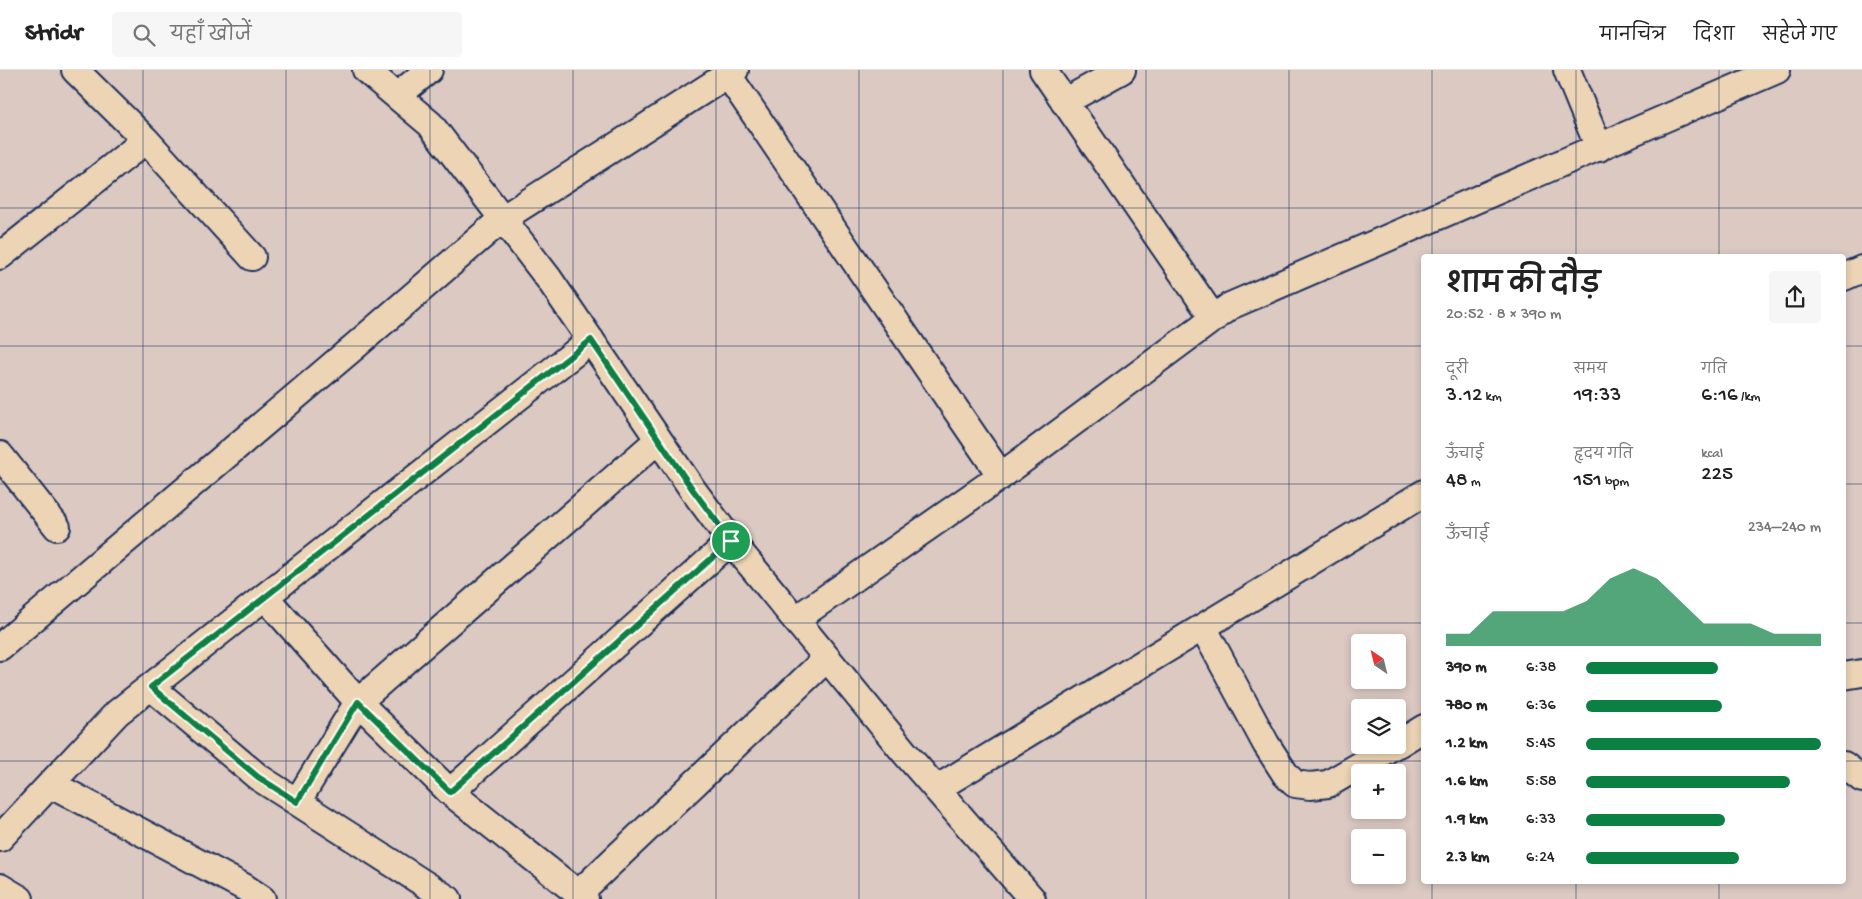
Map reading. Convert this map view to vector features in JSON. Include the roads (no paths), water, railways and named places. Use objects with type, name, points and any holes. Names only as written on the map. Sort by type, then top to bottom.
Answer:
[{"type":"street","points":[[75,70],[146,140],[252,257]]},
{"type":"street","points":[[366,70],[430,124],[549,279],[658,440],[731,541],[936,789],[1032,899]]},
{"type":"street","points":[[397,96],[429,70]]},
{"type":"street","points":[[1043,70],[1214,319]]},
{"type":"street","points":[[1064,102],[1122,70]]},
{"type":"street","points":[[1567,70],[1599,148]]},
{"type":"street","points":[[796,619],[1002,476],[1230,306],[1777,70]]},
{"type":"street","points":[[0,646],[354,347],[502,219],[731,72],[1002,476]]},
{"type":"street","points":[[0,256],[146,140]]},
{"type":"street","points":[[1846,276],[1862,268]]},
{"type":"street","points":[[0,838],[117,713],[591,340]]},
{"type":"street","points":[[297,802],[358,702],[658,440]]},
{"type":"street","points":[[0,454],[56,527]]},
{"type":"street","points":[[936,789],[1421,495]]},
{"type":"street","points":[[450,792],[731,541]]},
{"type":"street","points":[[265,597],[358,702],[450,792],[581,896],[827,658]]},
{"type":"street","points":[[1202,627],[1266,744],[1286,775],[1295,784],[1310,786],[1328,784],[1379,754]]},
{"type":"street","points":[[1846,676],[1862,673]]},
{"type":"street","points":[[151,687],[258,777],[448,899]]},
{"type":"street","points":[[1406,738],[1421,730]]},
{"type":"street","points":[[1846,767],[1862,779]]},
{"type":"street","points":[[51,784],[244,887],[262,899]]},
{"type":"street","points":[[0,887],[20,899]]}]
